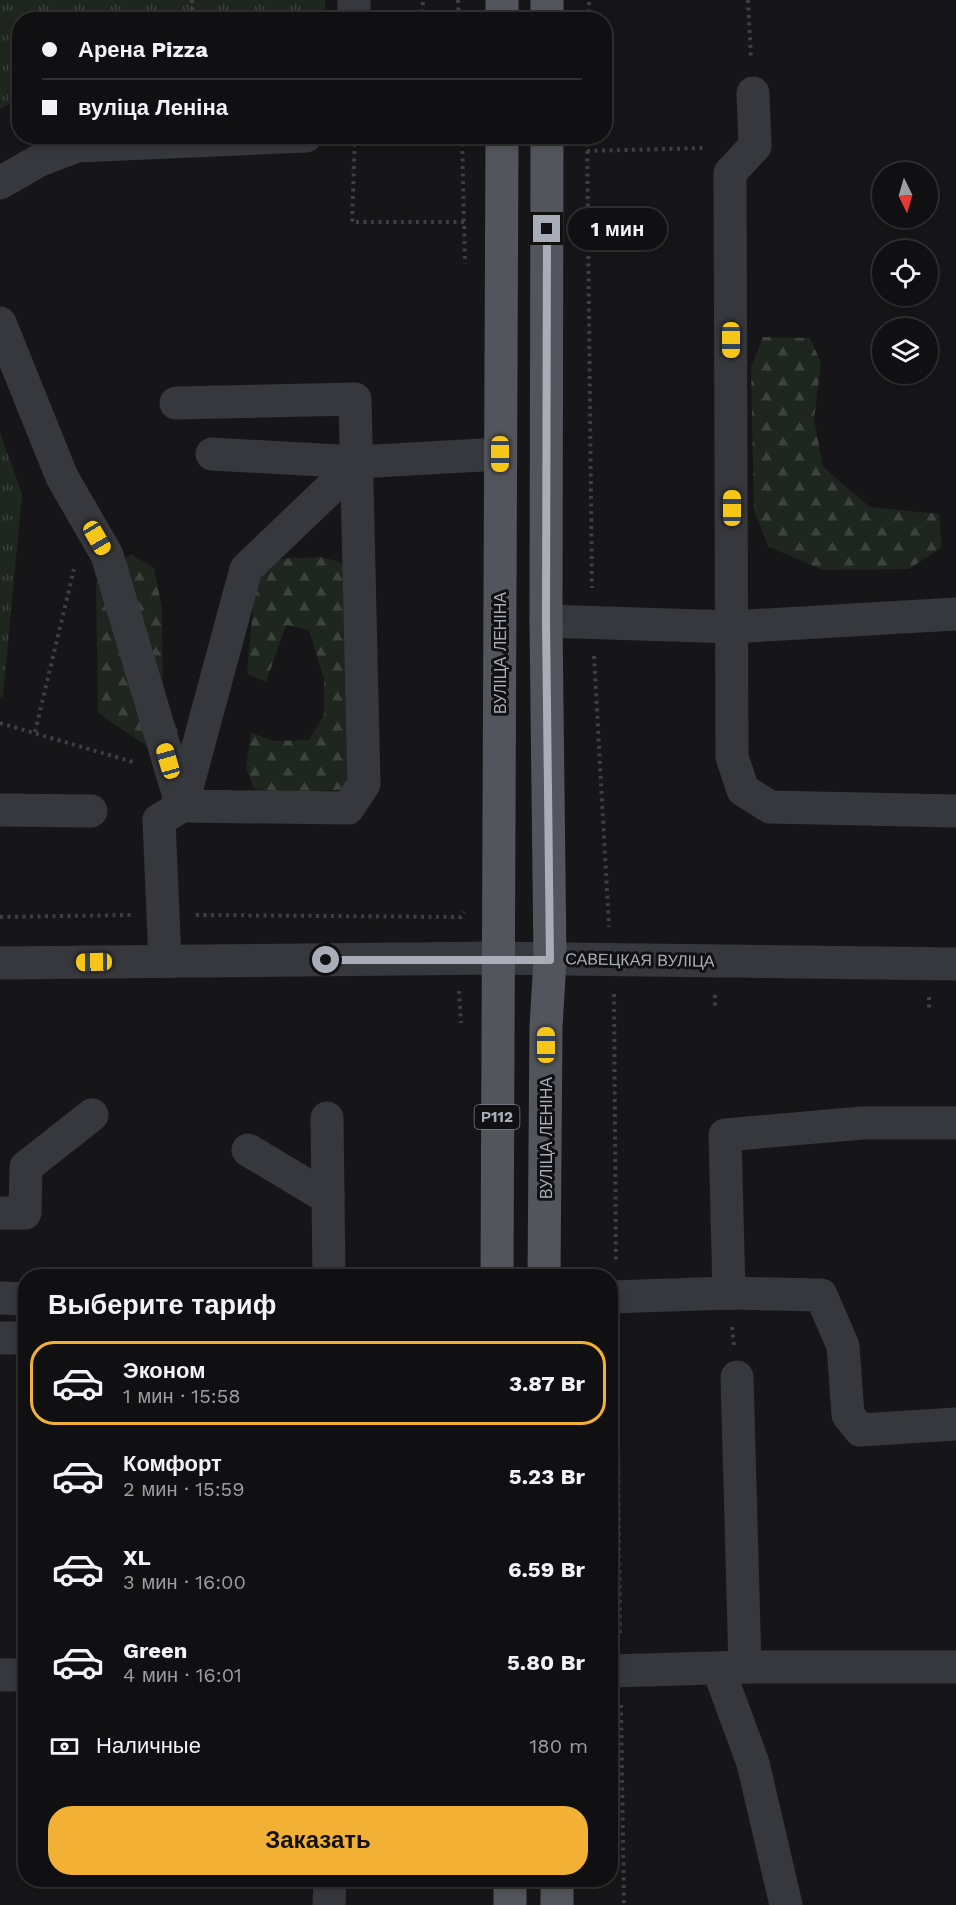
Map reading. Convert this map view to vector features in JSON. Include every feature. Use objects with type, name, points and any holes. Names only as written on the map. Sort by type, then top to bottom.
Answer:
[{"type":"main road","name":"ВУЛІЦА ЛЕНІНА","points":[[497,1269],[502,144]]},
{"type":"main road","name":"ВУЛІЦА ЛЕНІНА","points":[[544,1269],[546,1027],[550,960],[546,621],[547,144]]},
{"type":"main road","points":[[510,1887],[510,1905]]},
{"type":"main road","points":[[557,1887],[557,1905]]},
{"type":"street","points":[[753,93],[756,146],[730,173],[732,757],[743,790],[770,807],[956,811]]},
{"type":"street","points":[[0,183],[40,160],[77,146],[123,144]]},
{"type":"street","points":[[0,323],[62,477],[107,555],[182,806]]},
{"type":"street","points":[[165,961],[159,820],[182,806],[348,808],[364,784],[356,399],[176,403]]},
{"type":"street","points":[[212,453],[358,462],[500,454]]},
{"type":"street","points":[[182,806],[246,569],[358,462]]},
{"type":"street","points":[[546,621],[732,627],[956,614]]},
{"type":"street","points":[[0,810],[91,811]]},
{"type":"street","name":"САВЕЦКАЯ ВУЛІЦА","points":[[0,963],[498,958],[956,964]]},
{"type":"street","points":[[0,1213],[25,1213],[26,1167],[92,1114]]},
{"type":"street","points":[[327,1118],[329,1269]]},
{"type":"street","points":[[729,1293],[725,1135],[862,1123],[956,1124]]},
{"type":"street","points":[[248,1150],[328,1198]]},
{"type":"street","points":[[618,1297],[729,1293],[820,1295],[843,1346],[848,1415],[860,1430],[956,1424]]},
{"type":"street","points":[[0,1298],[18,1299]]},
{"type":"street","points":[[0,1338],[18,1338]]},
{"type":"street","points":[[737,1377],[732,1667],[786,1905]]},
{"type":"street","points":[[618,1670],[732,1667],[956,1667]]},
{"type":"street","points":[[0,1675],[18,1675]]},
{"type":"street","points":[[329,1905],[330,1887]]},
{"type":"path","points":[[748,0],[753,93]]},
{"type":"path","points":[[355,144],[352,222],[464,222]]},
{"type":"path","points":[[587,144],[593,623],[606,907],[614,960],[614,1269]]},
{"type":"path","points":[[587,151],[756,146]]},
{"type":"path","points":[[35,732],[86,520]]},
{"type":"path","points":[[0,723],[142,765]]},
{"type":"path","points":[[0,917],[163,914],[461,917]]},
{"type":"path","points":[[729,1293],[737,1377]]},
{"type":"path","points":[[618,1729],[624,1905]]},
{"type":"green space","points":[[0,0],[325,0],[325,12],[12,12],[12,103],[0,109]]},
{"type":"green space","points":[[763,337],[810,338],[821,363],[814,419],[823,467],[870,507],[939,514],[942,547],[909,569],[823,570],[769,547],[754,512],[751,367]]},
{"type":"green space","points":[[0,432],[22,494],[3,696],[0,698]]},
{"type":"green space","points":[[131,554],[154,568],[162,609],[163,718],[179,730],[154,751],[98,713],[96,582]]},
{"type":"green space","points":[[322,557],[353,566],[355,767],[347,789],[297,793],[254,789],[246,767],[251,733],[274,741],[309,740],[324,715],[324,679],[309,630],[286,625],[266,682],[247,674],[256,574],[273,559]]},
{"type":"route","points":[[326,960],[498,958],[550,960],[546,621],[547,229]]}]
